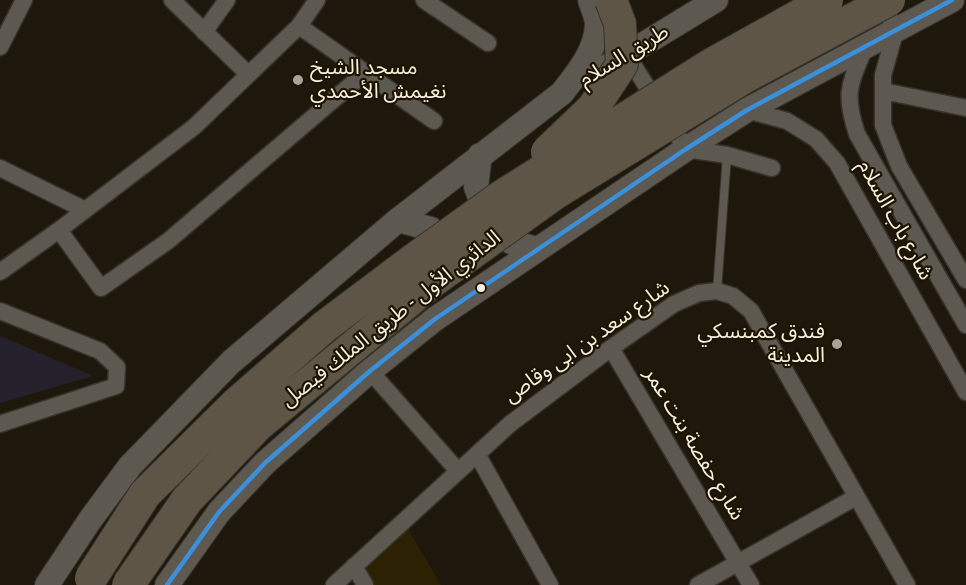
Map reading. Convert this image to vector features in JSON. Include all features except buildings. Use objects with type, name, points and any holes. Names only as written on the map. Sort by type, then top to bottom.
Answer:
[{"type":"highway","points":[[502,196],[593,108],[622,64],[620,24],[611,0]]},
{"type":"highway","name":"الدائري الأول - طريق الملك فيصل","points":[[91,578],[145,494],[237,403],[324,327],[502,196],[712,64],[827,0]]},
{"type":"highway","name":"الدائري الأول - طريق الملك فيصل","points":[[128,585],[187,500],[258,425],[433,281],[557,192],[743,78],[892,15]]},
{"type":"street","points":[[0,47],[24,0]]},
{"type":"street","points":[[172,0],[248,74]]},
{"type":"street","points":[[204,32],[227,0]]},
{"type":"street","points":[[0,272],[194,127],[299,26],[317,0]]},
{"type":"street","points":[[424,0],[488,43]]},
{"type":"street","points":[[47,585],[90,520],[130,466],[231,362],[398,220],[562,93],[581,68],[594,44],[597,21],[590,0]]},
{"type":"street","points":[[628,0],[630,53],[686,149]]},
{"type":"street","name":"طريق السلام","points":[[562,93],[717,0]]},
{"type":"street","points":[[879,0],[892,15],[883,75],[884,125],[899,166],[966,280]]},
{"type":"street","points":[[167,585],[219,512],[265,463],[370,371],[462,299],[747,110],[866,45],[892,15],[952,0]]},
{"type":"street","points":[[299,26],[434,121]]},
{"type":"street","name":"شارع باب السلام","points":[[866,45],[850,86],[849,108],[857,134],[966,325]]},
{"type":"street","points":[[59,230],[101,288],[168,242],[366,72]]},
{"type":"street","points":[[883,91],[966,108]]},
{"type":"street","name":"شارع باب السلام","points":[[747,110],[787,121],[816,139],[837,163],[966,392]]},
{"type":"street","points":[[686,149],[727,155],[772,168]]},
{"type":"street","points":[[480,155],[476,187],[488,219],[511,242],[537,249]]},
{"type":"street","points":[[0,168],[85,210]]},
{"type":"street","points":[[398,220],[431,230],[450,247],[465,272],[462,299]]},
{"type":"street","points":[[717,291],[733,296],[751,311],[907,585]]},
{"type":"street","name":"شارع سعد بن ابى وقاص","points":[[334,585],[510,424],[674,304],[699,293],[717,291]]},
{"type":"street","points":[[0,311],[100,351],[117,367],[116,386],[0,424]]},
{"type":"street","name":"شارع حفصة بنت عمر","points":[[611,348],[752,585]]},
{"type":"street","name":"الدائري الأول - طريق الملك فيصل","points":[[370,371],[458,471]]},
{"type":"street","points":[[477,454],[550,585]]},
{"type":"street","points":[[698,585],[856,497]]},
{"type":"street","points":[[354,566],[365,585]]},
{"type":"lane","points":[[717,291],[727,155]]},
{"type":"shaded area","points":[[0,336],[93,376],[0,403]]},
{"type":"shaded area","points":[[408,529],[441,585],[368,585],[359,568]]},
{"type":"transit line","points":[[167,585],[219,512],[265,463],[370,371],[435,319],[747,110],[952,0]]},
{"type":"place","name":"مسجد الشيخ نغيمش الأحمدي","points":[[298,80]]},
{"type":"place","name":"فندق كمبنسكي المدينة","points":[[837,344]]}]
